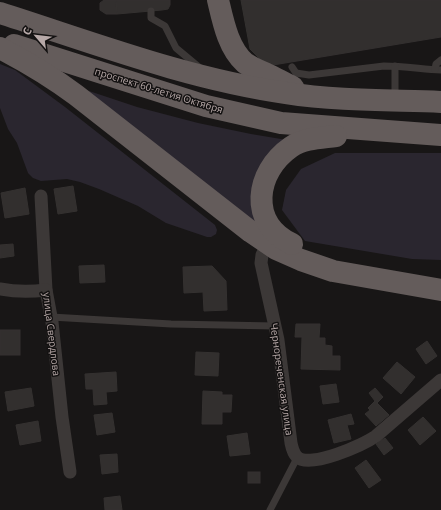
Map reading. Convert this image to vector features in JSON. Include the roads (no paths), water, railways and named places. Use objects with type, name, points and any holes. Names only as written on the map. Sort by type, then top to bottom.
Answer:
[{"type":"highway","points":[[218,0],[230,41],[244,62],[314,97]]},
{"type":"highway","points":[[0,13],[213,79],[314,97],[441,102]]},
{"type":"highway","name":"проспект 60-летия Октября","points":[[0,40],[206,106],[274,121],[441,135]]},
{"type":"highway","points":[[0,48],[49,76],[76,95],[251,232],[268,243],[301,260],[333,271],[441,290]]},
{"type":"highway","points":[[441,135],[361,134],[308,140],[292,146],[277,159],[268,173],[262,190],[261,209],[270,228],[282,239],[304,250],[335,259],[441,276]]},
{"type":"street","name":"улица Свердлова","points":[[41,196],[46,290],[51,316],[62,417],[70,472]]},
{"type":"street","name":"Чернореченская улица","points":[[268,243],[262,255],[261,263],[278,340],[291,443],[293,453],[297,458]]},
{"type":"street","points":[[0,289],[14,292],[46,290]]},
{"type":"street","points":[[297,458],[310,461],[336,454],[367,442],[441,380]]},
{"type":"lane","points":[[151,11],[151,18],[164,26],[176,48],[213,79]]},
{"type":"lane","points":[[292,66],[296,73],[309,75],[395,66],[422,70],[438,70],[436,64],[441,60]]},
{"type":"lane","points":[[395,66],[395,100]]},
{"type":"lane","points":[[51,316],[171,324],[274,326]]},
{"type":"lane","points":[[270,510],[297,458]]}]
